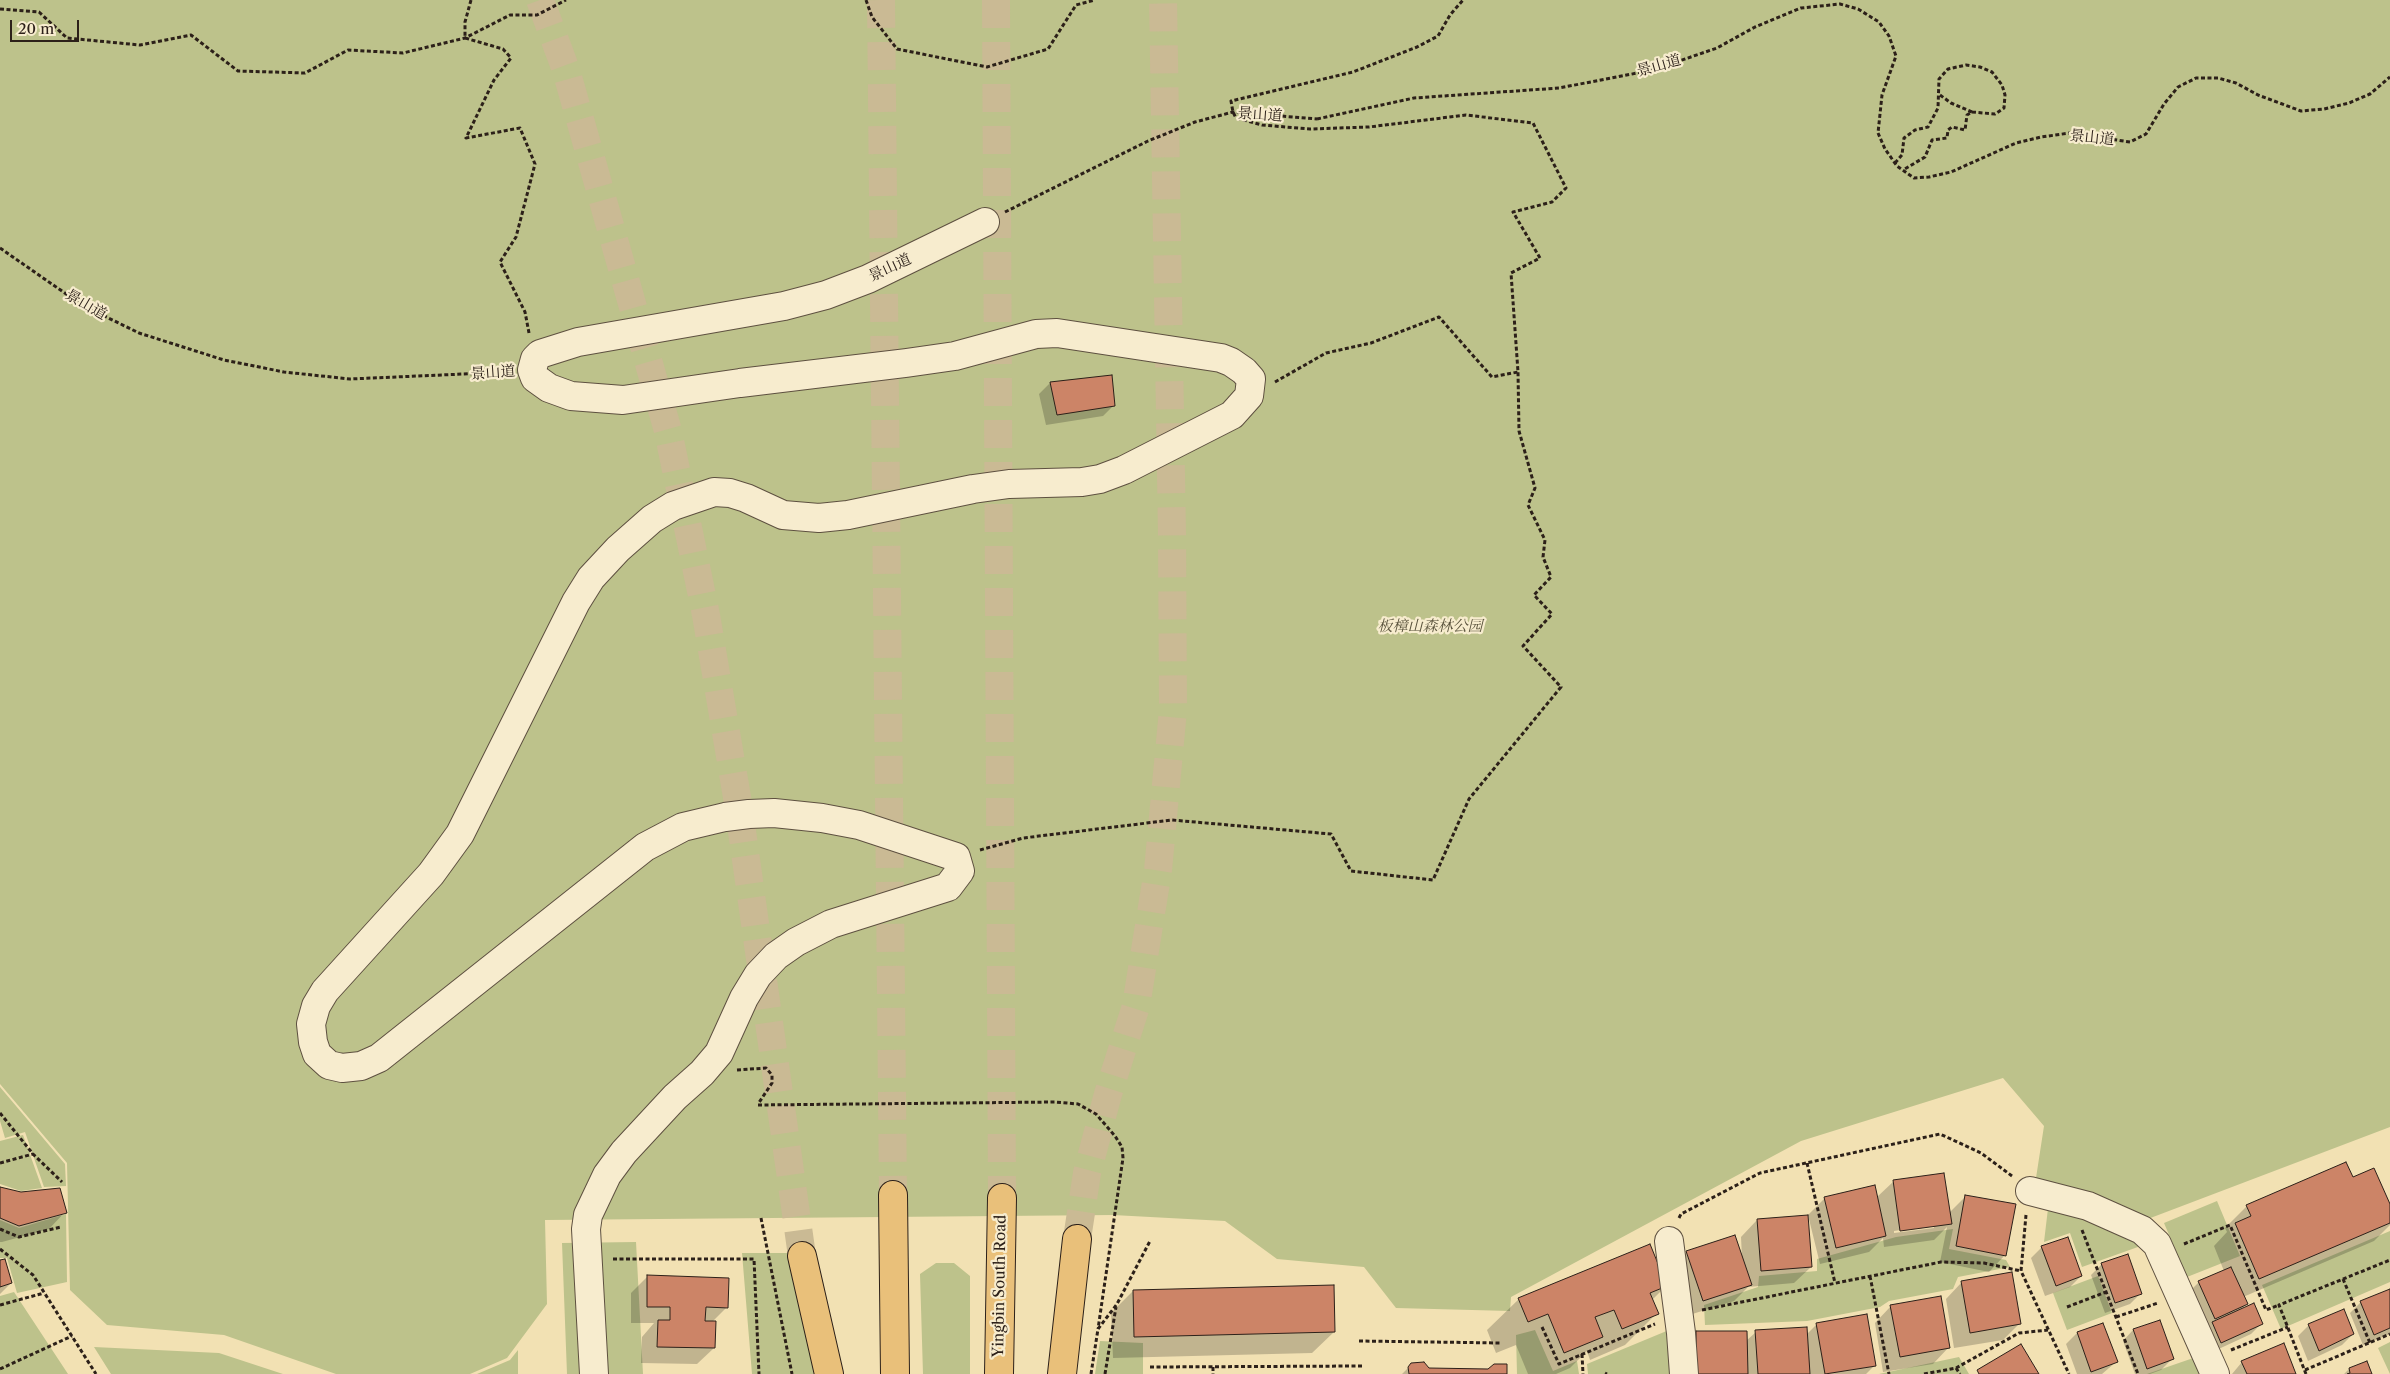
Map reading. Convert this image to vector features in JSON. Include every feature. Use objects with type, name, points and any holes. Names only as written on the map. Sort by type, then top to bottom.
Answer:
[{"type":"main road","points":[[894,1196],[894,1374]]},
{"type":"main road","name":"Yingbin South Road","points":[[999,1374],[1002,1198]]},
{"type":"main road","points":[[1062,1374],[1077,1239]]},
{"type":"main road","points":[[802,1256],[829,1374]]},
{"type":"street","name":"景山道","points":[[533,365],[540,354],[578,342],[784,306],[826,295],[868,279],[985,222]]},
{"type":"street","points":[[533,365],[536,378],[549,388],[571,396],[623,400],[955,356],[1036,334],[1057,333],[1231,362],[1244,370],[1251,379],[1249,396],[1232,415],[1124,470],[1100,479],[1082,482],[1009,484],[848,515],[819,518],[783,515],[730,492],[714,492],[673,506],[652,519],[618,549],[591,578],[576,602],[460,834],[431,874],[325,991],[316,1006],[311,1024],[312,1042],[317,1054],[329,1065],[342,1068],[361,1066],[379,1058],[645,847],[683,827],[725,817],[749,814],[822,818],[858,825],[956,857],[960,871],[948,887],[831,924],[796,942],[776,956],[758,975],[744,998],[719,1053],[702,1073],[675,1097],[624,1152],[607,1175],[588,1215],[586,1229],[594,1374]]},
{"type":"street","points":[[2030,1191],[2088,1206],[2142,1230],[2157,1244],[2179,1295],[2221,1363]]},
{"type":"street","points":[[1669,1241],[1684,1374]]},
{"type":"path","points":[[465,38],[465,22],[471,0]]},
{"type":"path","points":[[0,9],[39,12],[67,38],[140,45],[191,35],[238,71],[305,73],[348,50],[403,53],[465,38],[510,15],[537,15],[566,0]]},
{"type":"path","points":[[866,0],[872,17],[897,49],[987,67],[1048,49],[1076,5],[1095,0]]},
{"type":"path","points":[[956,857],[1023,838],[1172,820],[1331,834],[1352,871],[1433,880],[1469,799],[1561,687],[1523,646],[1552,614],[1534,595],[1551,577],[1543,557],[1545,540],[1528,505],[1535,488],[1519,432],[1518,372],[1512,274],[1540,258],[1513,212],[1552,202],[1566,188],[1533,123],[1466,115],[1369,127],[1310,129],[1262,125],[1236,118],[1232,112],[1231,102],[1353,72],[1417,47],[1438,36],[1450,15],[1462,0]]},
{"type":"path","name":"景山道","points":[[985,222],[1148,141],[1195,122],[1232,112],[1317,119],[1414,98],[1559,88],[1653,70],[1717,48],[1755,27],[1801,8],[1840,4],[1858,9],[1879,22],[1889,36],[1896,56],[1882,96],[1878,133],[1894,163],[1914,178],[1951,172],[2016,143],[2070,133],[2130,142],[2146,134],[2164,104],[2178,87],[2196,78],[2218,78],[2236,83],[2258,95],[2301,111],[2324,109],[2350,103],[2370,94],[2390,76]]},
{"type":"path","points":[[465,38],[503,49],[511,58],[494,80],[466,138],[520,128],[535,164],[516,237],[500,262],[525,312],[533,365]]},
{"type":"path","points":[[1894,163],[1902,155],[1904,138],[1914,130],[1928,127],[1938,108],[1940,94],[1939,79],[1948,69],[1966,65],[1980,67],[1992,72],[2002,85],[2005,95],[2004,108],[1995,114],[1972,112],[1951,103],[1940,94]]},
{"type":"path","points":[[1902,170],[1925,157],[1932,140],[1947,138],[1948,130],[1952,127],[1965,130],[1967,115],[1972,112]]},
{"type":"path","name":"景山道","points":[[0,248],[82,305],[139,333],[224,360],[284,372],[350,379],[452,376],[533,365]]},
{"type":"path","points":[[1249,396],[1326,353],[1371,343],[1439,317],[1492,377],[1518,372]]},
{"type":"path","points":[[702,1073],[766,1068],[772,1075],[772,1083],[758,1105],[1055,1102],[1078,1104],[1092,1111],[1115,1136],[1122,1147],[1123,1158],[1091,1374]]},
{"type":"path","points":[[0,1113],[33,1154],[62,1182]]},
{"type":"path","points":[[1669,1241],[1681,1214],[1760,1173],[1940,1134],[1981,1152],[2030,1191],[2021,1271],[2069,1374]]},
{"type":"path","points":[[0,1163],[33,1154]]},
{"type":"path","points":[[1807,1163],[1835,1283]]},
{"type":"path","points":[[2071,1202],[2137,1374]]},
{"type":"path","points":[[761,1218],[792,1374]]},
{"type":"path","points":[[2182,1245],[2230,1225],[2266,1310],[2390,1260]]},
{"type":"path","points":[[0,1229],[19,1237],[62,1227]]},
{"type":"path","points":[[1098,1330],[1117,1304],[1150,1241]]},
{"type":"path","points":[[0,1249],[33,1275],[96,1374]]},
{"type":"path","points":[[588,1260],[754,1259],[759,1374]]},
{"type":"path","points":[[1542,1327],[1559,1364],[1678,1314],[1941,1262],[1984,1263],[2021,1271]]},
{"type":"path","points":[[1870,1276],[1889,1374]]},
{"type":"path","points":[[2343,1279],[2370,1342]]},
{"type":"path","points":[[2067,1307],[2106,1292]]},
{"type":"path","points":[[0,1305],[44,1293]]},
{"type":"path","points":[[2116,1317],[2179,1295]]},
{"type":"path","points":[[1105,1374],[1117,1304]]},
{"type":"path","points":[[2279,1305],[2306,1374]]},
{"type":"path","points":[[2221,1363],[2288,1327]]},
{"type":"path","points":[[1924,1374],[1956,1368],[2019,1333],[2048,1330]]},
{"type":"path","points":[[2305,1370],[2390,1334]]},
{"type":"path","points":[[0,1369],[72,1336]]},
{"type":"path","points":[[1360,1341],[1501,1343]]},
{"type":"path","points":[[1582,1354],[1583,1374]]},
{"type":"path","points":[[1213,1366],[1213,1374]]},
{"type":"path","points":[[1150,1367],[1362,1366]]},
{"type":"path","points":[[1956,1368],[1960,1374]]},
{"type":"green space","name":"板樟山森林公园","points":[[0,0],[2390,0],[2390,1127],[2132,1225],[2034,1191],[2044,1126],[2003,1078],[1801,1141],[1511,1297],[1510,1311],[1396,1308],[1364,1267],[1277,1259],[1225,1221],[1113,1215],[545,1220],[547,1304],[507,1358],[470,1374],[336,1374],[224,1335],[107,1325],[70,1290],[67,1163],[0,1084]]},
{"type":"green space","points":[[0,1087],[65,1164],[66,1186],[44,1187],[25,1132],[5,1138],[0,1121]]},
{"type":"green space","points":[[23,1135],[42,1188],[21,1191],[0,1184],[0,1141]]},
{"type":"green space","points":[[2049,1200],[2149,1243],[2082,1267],[2070,1233],[2044,1242]]},
{"type":"green space","points":[[2217,1201],[2240,1256],[2187,1277],[2164,1223]]},
{"type":"green space","points":[[66,1214],[67,1282],[17,1293],[7,1258],[0,1258],[0,1220],[19,1228]]},
{"type":"green space","points":[[1953,1229],[1949,1249],[2006,1260],[2010,1267],[1958,1277],[1953,1289],[1889,1301],[1880,1307],[1807,1321],[1705,1325],[1704,1305],[1758,1287],[1759,1276],[1817,1271],[1817,1259],[1896,1237]]},
{"type":"green space","points":[[2390,1231],[2390,1282],[2281,1329],[2262,1285]]},
{"type":"green space","points":[[636,1242],[643,1374],[567,1374],[562,1243]]},
{"type":"green space","points":[[742,1253],[795,1253],[815,1374],[752,1374]]},
{"type":"green space","points":[[936,1263],[954,1263],[970,1276],[970,1374],[923,1374],[920,1274]]},
{"type":"green space","points":[[2098,1276],[2112,1313],[2067,1330],[2053,1293]]},
{"type":"green space","points":[[14,1292],[68,1374],[0,1374],[0,1296]]},
{"type":"green space","points":[[1535,1330],[1553,1371],[1577,1361],[1579,1374],[1517,1374],[1516,1335]]},
{"type":"green space","points":[[1669,1330],[1672,1374],[1588,1374],[1587,1364]]},
{"type":"green space","points":[[1100,1341],[1143,1343],[1143,1374],[1095,1374]]},
{"type":"green space","points":[[2390,1342],[2390,1374],[2378,1348]]},
{"type":"green space","points":[[94,1347],[219,1353],[283,1374],[111,1374]]},
{"type":"green space","points":[[518,1350],[518,1374],[477,1374],[510,1360]]},
{"type":"green space","points":[[2202,1355],[2208,1374],[2147,1374]]},
{"type":"green space","points":[[1959,1357],[1969,1374],[1879,1374]]},
{"type":"building","points":[[1112,375],[1115,406],[1057,415],[1050,382]]},
{"type":"building","points":[[2346,1162],[2353,1177],[2374,1168],[2390,1204],[2390,1223],[2259,1279],[2235,1223],[2251,1216],[2246,1205]]},
{"type":"building","points":[[1944,1173],[1952,1224],[1900,1231],[1893,1180]]},
{"type":"building","points":[[1875,1185],[1886,1236],[1836,1248],[1824,1197]]},
{"type":"building","points":[[0,1187],[21,1192],[60,1188],[67,1213],[19,1226],[0,1218]]},
{"type":"building","points":[[1965,1195],[2016,1204],[2006,1256],[1956,1246]]},
{"type":"building","points":[[1808,1215],[1812,1267],[1761,1271],[1757,1219]]},
{"type":"building","points":[[1735,1235],[1752,1285],[1703,1301],[1686,1251]]},
{"type":"building","points":[[2068,1237],[2082,1276],[2056,1286],[2041,1246]]},
{"type":"building","points":[[1650,1244],[1667,1286],[1650,1293],[1659,1314],[1622,1329],[1614,1310],[1595,1317],[1603,1337],[1564,1353],[1548,1314],[1528,1322],[1518,1298]]},
{"type":"building","points":[[2128,1254],[2142,1294],[2115,1303],[2101,1263]]},
{"type":"building","points":[[5,1259],[12,1283],[0,1287],[0,1260]]},
{"type":"building","points":[[2231,1267],[2248,1304],[2215,1319],[2198,1281]]},
{"type":"building","points":[[2012,1272],[2021,1324],[1970,1333],[1961,1281]]},
{"type":"building","points":[[647,1275],[729,1278],[728,1308],[706,1307],[705,1321],[716,1321],[715,1348],[657,1347],[658,1320],[670,1320],[670,1307],[647,1307]]},
{"type":"building","points":[[1334,1285],[1335,1332],[1134,1337],[1133,1290]]},
{"type":"building","points":[[2390,1289],[2390,1328],[2374,1335],[2360,1301]]},
{"type":"building","points":[[1941,1296],[1950,1348],[1900,1357],[1890,1305]]},
{"type":"building","points":[[2254,1303],[2263,1324],[2221,1343],[2212,1322]]},
{"type":"building","points":[[2344,1309],[2354,1334],[2319,1351],[2308,1324]]},
{"type":"building","points":[[1867,1314],[1876,1366],[1825,1374],[1816,1323]]},
{"type":"building","points":[[2160,1320],[2174,1359],[2147,1369],[2133,1329]]},
{"type":"building","points":[[2103,1323],[2118,1362],[2091,1372],[2077,1332]]},
{"type":"building","points":[[1807,1327],[1810,1374],[1758,1374],[1755,1330]]},
{"type":"building","points":[[1696,1331],[1747,1331],[1748,1374],[1696,1374]]},
{"type":"building","points":[[2284,1343],[2296,1374],[2247,1374],[2241,1361]]},
{"type":"building","points":[[2021,1344],[2039,1374],[1979,1374],[1977,1370]]},
{"type":"building","points":[[2367,1361],[2372,1374],[2347,1374],[2350,1373],[2349,1368]]},
{"type":"building","points":[[1424,1362],[1429,1368],[1488,1369],[1494,1364],[1507,1364],[1507,1374],[1409,1374],[1408,1367],[1411,1363]]},
{"type":"tunnel","points":[[540,0],[566,70],[668,431],[706,615],[738,803],[802,1256]]},
{"type":"tunnel","points":[[881,0],[893,1195]]},
{"type":"tunnel","points":[[996,0],[1002,1198]]},
{"type":"tunnel","points":[[1077,1239],[1087,1173],[1108,1094],[1136,1006],[1158,870],[1173,710],[1163,0]]}]
